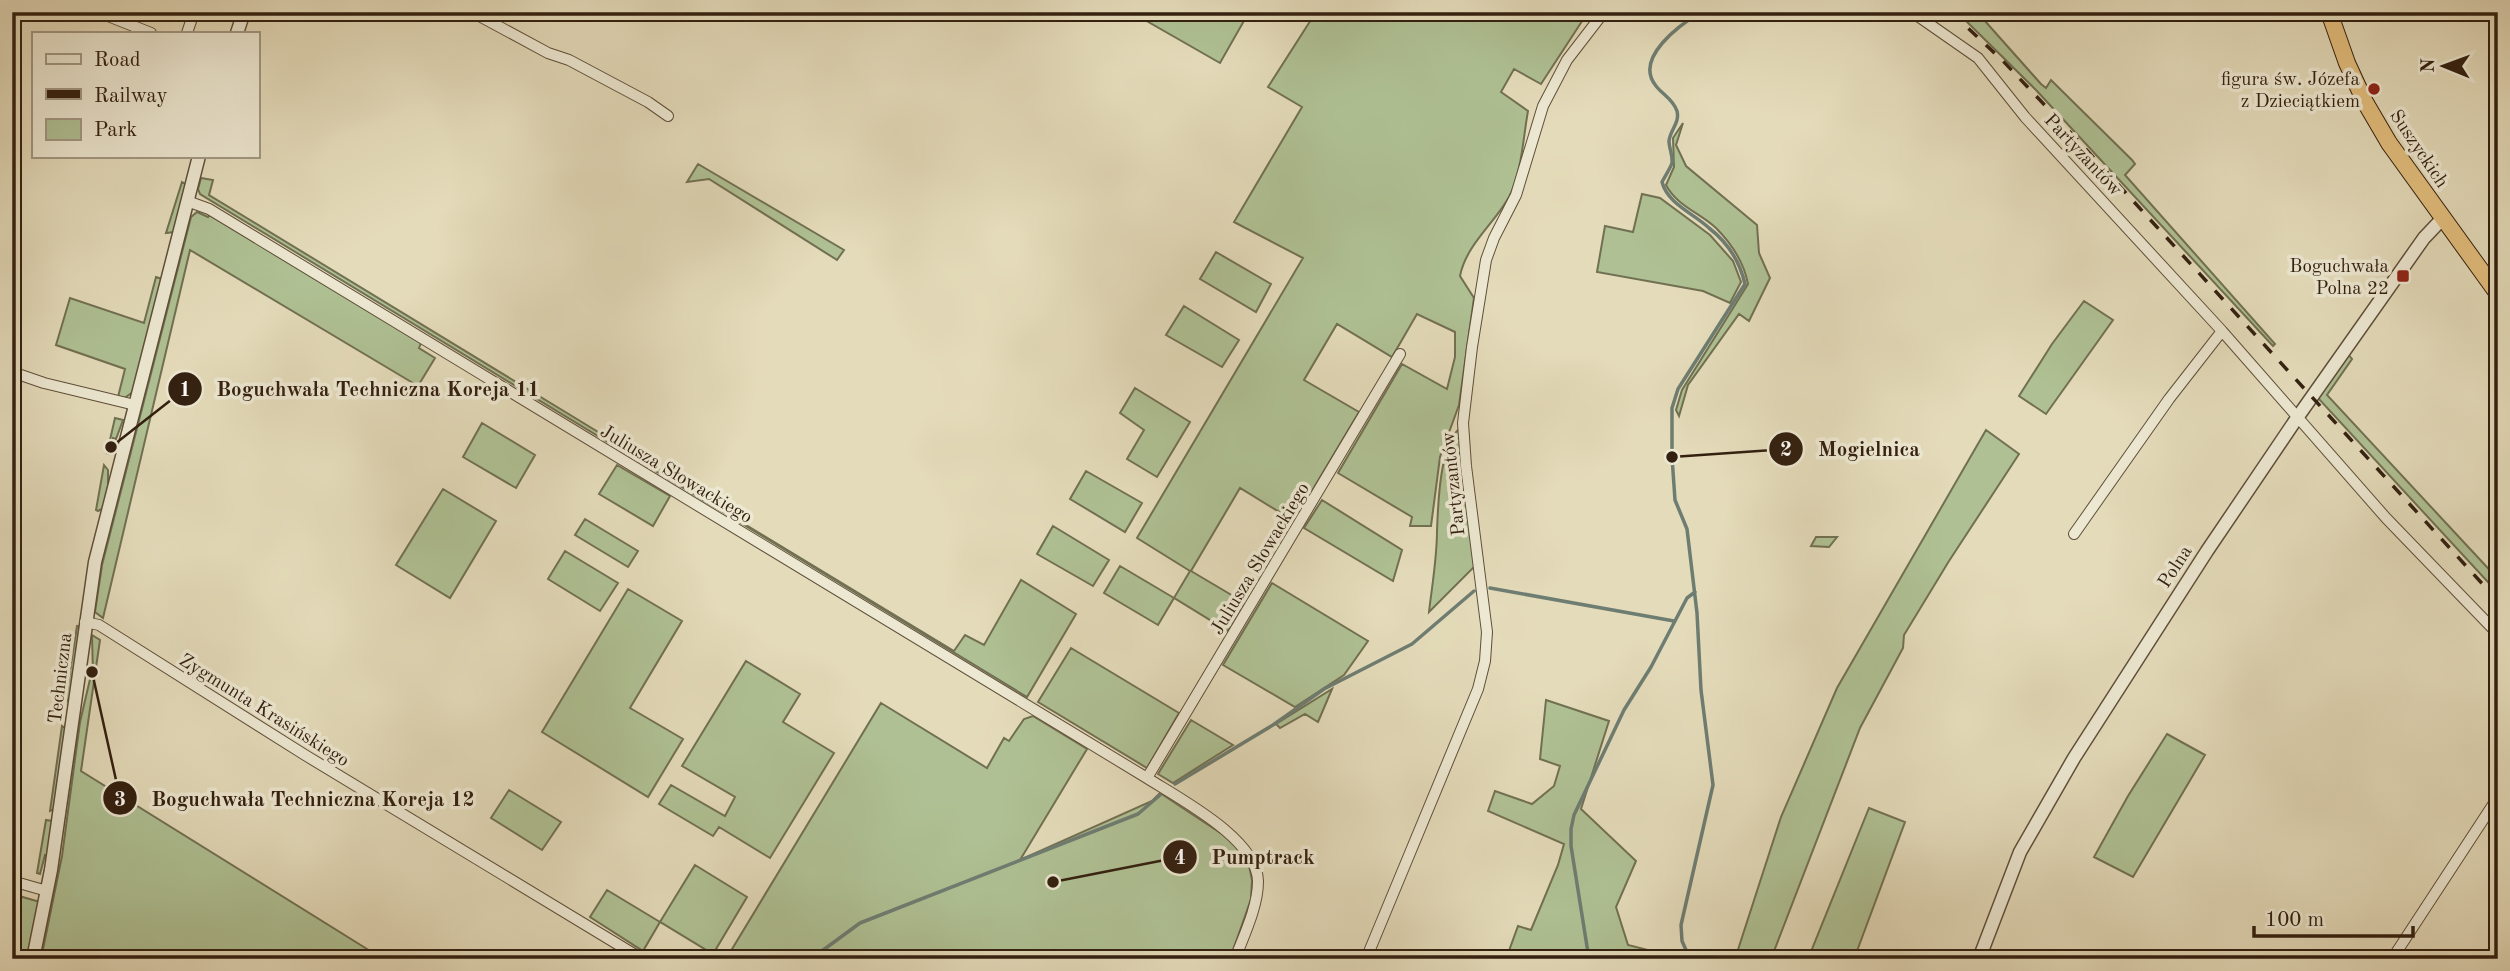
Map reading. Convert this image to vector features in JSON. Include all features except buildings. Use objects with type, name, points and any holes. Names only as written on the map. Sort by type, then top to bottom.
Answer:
[{"type":"highway","name":"Suszyckich","points":[[2329,12],[2347,63],[2365,102],[2389,143],[2498,294]]},
{"type":"street","points":[[187,32],[194,12]]},
{"type":"street","points":[[237,32],[244,12]]},
{"type":"street","points":[[472,12],[548,53],[569,60],[648,102],[668,116]]},
{"type":"street","name":"Partyzantów","points":[[1366,959],[1478,689],[1485,660],[1487,632],[1465,466],[1462,423],[1488,250],[1516,195],[1550,91],[1567,60],[1604,12]]},
{"type":"street","name":"Partyzantów","points":[[1912,12],[1978,58],[2025,117],[2222,331],[2386,518],[2498,634]]},
{"type":"street","points":[[103,13],[149,32]]},
{"type":"street","name":"Techniczna","points":[[33,959],[47,891],[85,622],[98,550],[198,158]]},
{"type":"street","name":"Juliusza Słowackiego","points":[[187,201],[200,204],[259,239],[1147,778],[1234,836],[1252,859],[1258,881],[1256,896],[1234,959]]},
{"type":"street","name":"Polna","points":[[1979,959],[2010,875],[2031,830],[2147,642],[2297,418],[2424,238],[2442,218]]},
{"type":"street","points":[[2486,278],[2498,263]]},
{"type":"street","points":[[2074,534],[2162,408],[2222,331]]},
{"type":"street","name":"Juliusza Słowackiego","points":[[1147,778],[1400,354]]},
{"type":"street","points":[[12,372],[135,405]]},
{"type":"street","name":"Zygmunta Krasińskiego","points":[[85,622],[99,625],[305,755],[642,959]]},
{"type":"street","points":[[2392,959],[2498,797]]},
{"type":"street","points":[[12,881],[47,891]]},
{"type":"green space","points":[[1131,12],[1249,12],[1220,63]]},
{"type":"green space","points":[[1316,12],[1588,12],[1541,84],[1514,69],[1501,92],[1528,111],[1522,155],[1509,197],[1474,244],[1460,276],[1474,298],[1459,405],[1440,457],[1431,526],[1410,526],[1412,517],[1338,473],[1402,364],[1447,389],[1455,357],[1455,332],[1417,314],[1392,357],[1337,324],[1304,380],[1359,412],[1294,521],[1240,488],[1191,571],[1245,603],[1228,631],[1174,598],[1190,571],[1137,538],[1303,258],[1234,222],[1302,107],[1268,87]]},
{"type":"green space","points":[[1957,12],[1977,12],[2041,84],[2046,88],[2051,80],[2132,160],[2135,164],[2125,175],[2275,344],[2273,346],[2036,90]]},
{"type":"green space","points":[[1683,123],[1676,145],[1686,166],[1757,225],[1759,253],[1770,278],[1749,321],[1739,314],[1688,385],[1679,416],[1676,410],[1682,390],[1748,284],[1740,261],[1727,240],[1710,223],[1676,198],[1666,185],[1674,167],[1673,138]]},
{"type":"green space","points":[[698,164],[844,250],[837,260],[709,179],[687,182]]},
{"type":"green space","points":[[201,178],[213,180],[209,195],[954,651],[965,635],[984,645],[1021,580],[1076,614],[1027,697],[200,194],[198,189]]},
{"type":"green space","points":[[182,182],[187,185],[174,232],[166,233]]},
{"type":"green space","points":[[1642,194],[1660,198],[1710,235],[1733,261],[1741,282],[1730,303],[1703,291],[1597,272],[1605,226],[1633,232]]},
{"type":"green space","points":[[197,212],[208,217],[210,215],[421,343],[419,348],[435,358],[418,386],[190,250],[103,618],[95,612],[102,565],[191,217]]},
{"type":"green space","points":[[1216,252],[1271,284],[1256,312],[1200,279]]},
{"type":"green space","points":[[156,277],[162,279],[133,392],[123,399],[118,397],[125,369],[56,345],[70,298],[144,323]]},
{"type":"green space","points":[[2084,301],[2113,320],[2046,414],[2019,396],[2052,344]]},
{"type":"green space","points":[[1184,306],[1239,340],[1222,367],[1166,335]]},
{"type":"green space","points":[[2348,354],[2352,359],[2327,395],[2498,579],[2498,593],[2318,398]]},
{"type":"green space","points":[[1135,388],[1190,422],[1157,477],[1127,459],[1144,430],[1120,413]]},
{"type":"green space","points":[[115,418],[123,420],[116,439],[113,438],[110,454],[107,453]]},
{"type":"green space","points":[[482,423],[535,455],[516,488],[463,457]]},
{"type":"green space","points":[[1459,429],[1475,566],[1429,612],[1441,478],[1447,449]]},
{"type":"green space","points":[[1986,430],[2019,454],[1904,635],[1903,648],[1860,728],[1771,959],[1735,959],[1781,817],[1837,688]]},
{"type":"green space","points":[[104,465],[108,470],[108,487],[103,508],[98,511],[96,510]]},
{"type":"green space","points":[[617,465],[670,496],[653,526],[599,494]]},
{"type":"green space","points":[[1086,471],[1142,503],[1125,532],[1070,499]]},
{"type":"green space","points":[[443,489],[496,521],[450,598],[396,565]]},
{"type":"green space","points":[[1322,500],[1402,550],[1393,581],[1304,528]]},
{"type":"green space","points":[[585,519],[638,551],[628,567],[575,535]]},
{"type":"green space","points":[[1053,526],[1109,560],[1093,586],[1037,554]]},
{"type":"green space","points":[[1816,537],[1837,537],[1829,547],[1811,546]]},
{"type":"green space","points":[[565,551],[618,583],[600,611],[548,579]]},
{"type":"green space","points":[[1120,566],[1174,598],[1158,625],[1104,593]]},
{"type":"green space","points":[[1272,583],[1368,641],[1344,675],[1295,707],[1223,665]]},
{"type":"green space","points":[[628,589],[682,621],[630,708],[683,739],[648,797],[542,732]]},
{"type":"green space","points":[[77,626],[80,627],[68,701],[66,697]]},
{"type":"green space","points":[[92,635],[100,640],[81,771],[383,959],[41,959],[62,856],[80,722],[93,675]]},
{"type":"green space","points":[[1071,648],[1179,713],[1147,768],[1038,702]]},
{"type":"green space","points":[[746,661],[800,694],[783,722],[834,753],[770,858],[719,827],[713,836],[659,804],[671,785],[725,816],[735,797],[682,766]]},
{"type":"green space","points":[[1332,689],[1318,722],[1305,714],[1280,728],[1276,724]]},
{"type":"green space","points":[[1546,700],[1609,721],[1581,809],[1636,861],[1616,907],[1628,945],[1667,955],[1671,959],[1506,959],[1518,926],[1531,930],[1564,844],[1488,811],[1495,791],[1532,804],[1554,786],[1560,766],[1540,759]]},
{"type":"green space","points":[[881,703],[987,768],[1004,738],[1009,741],[1024,719],[1033,716],[1087,749],[1020,860],[1152,801],[1160,793],[1225,836],[1249,865],[1252,880],[1251,899],[1230,959],[726,959]]},
{"type":"green space","points":[[1191,720],[1233,745],[1173,783],[1158,774]]},
{"type":"green space","points":[[62,726],[67,729],[55,809],[50,811]]},
{"type":"green space","points":[[2167,734],[2205,755],[2133,877],[2094,857]]},
{"type":"green space","points":[[509,790],[561,822],[542,850],[491,818]]},
{"type":"green space","points":[[1869,808],[1905,822],[1854,959],[1808,959]]},
{"type":"green space","points":[[46,820],[53,821],[48,856],[45,855],[40,874],[37,873]]},
{"type":"green space","points":[[695,865],[747,897],[713,954],[660,922]]},
{"type":"green space","points":[[607,890],[660,922],[643,951],[590,917]]},
{"type":"green space","points":[[12,894],[40,902],[28,959],[12,959]]},
{"type":"waterway","points":[[1690,959],[1682,941],[1681,925],[1713,785],[1701,690],[1697,613],[1687,529],[1675,500],[1672,408],[1678,389],[1745,284],[1736,260],[1722,240],[1675,202],[1665,190],[1662,182],[1672,163],[1669,141],[1678,115],[1673,103],[1656,86],[1651,75],[1651,64],[1662,43],[1701,12]]},
{"type":"waterway","points":[[1490,588],[1674,621]]},
{"type":"waterway","points":[[1175,784],[1273,725],[1324,689],[1412,644],[1474,591]]},
{"type":"waterway","points":[[1589,959],[1571,846],[1574,815],[1624,710],[1651,667],[1687,598],[1695,592]]},
{"type":"waterway","points":[[811,959],[860,923],[1138,814],[1160,795]]},
{"type":"railway","points":[[1951,12],[2003,61],[2073,135],[2498,601]]},
{"type":"place","name":"figura św. Józefa z Dzieciątkiem","points":[[2374,89]]},
{"type":"place","name":"Boguchwała Polna 22","points":[[2403,276]]},
{"type":"place","name":"Boguchwała Techniczna Koreja 11","points":[[111,447]]},
{"type":"place","name":"Mogielnica","points":[[1672,457]]},
{"type":"place","name":"Boguchwała Techniczna Koreja 12","points":[[92,672]]},
{"type":"place","name":"Pumptrack","points":[[1053,882]]}]
